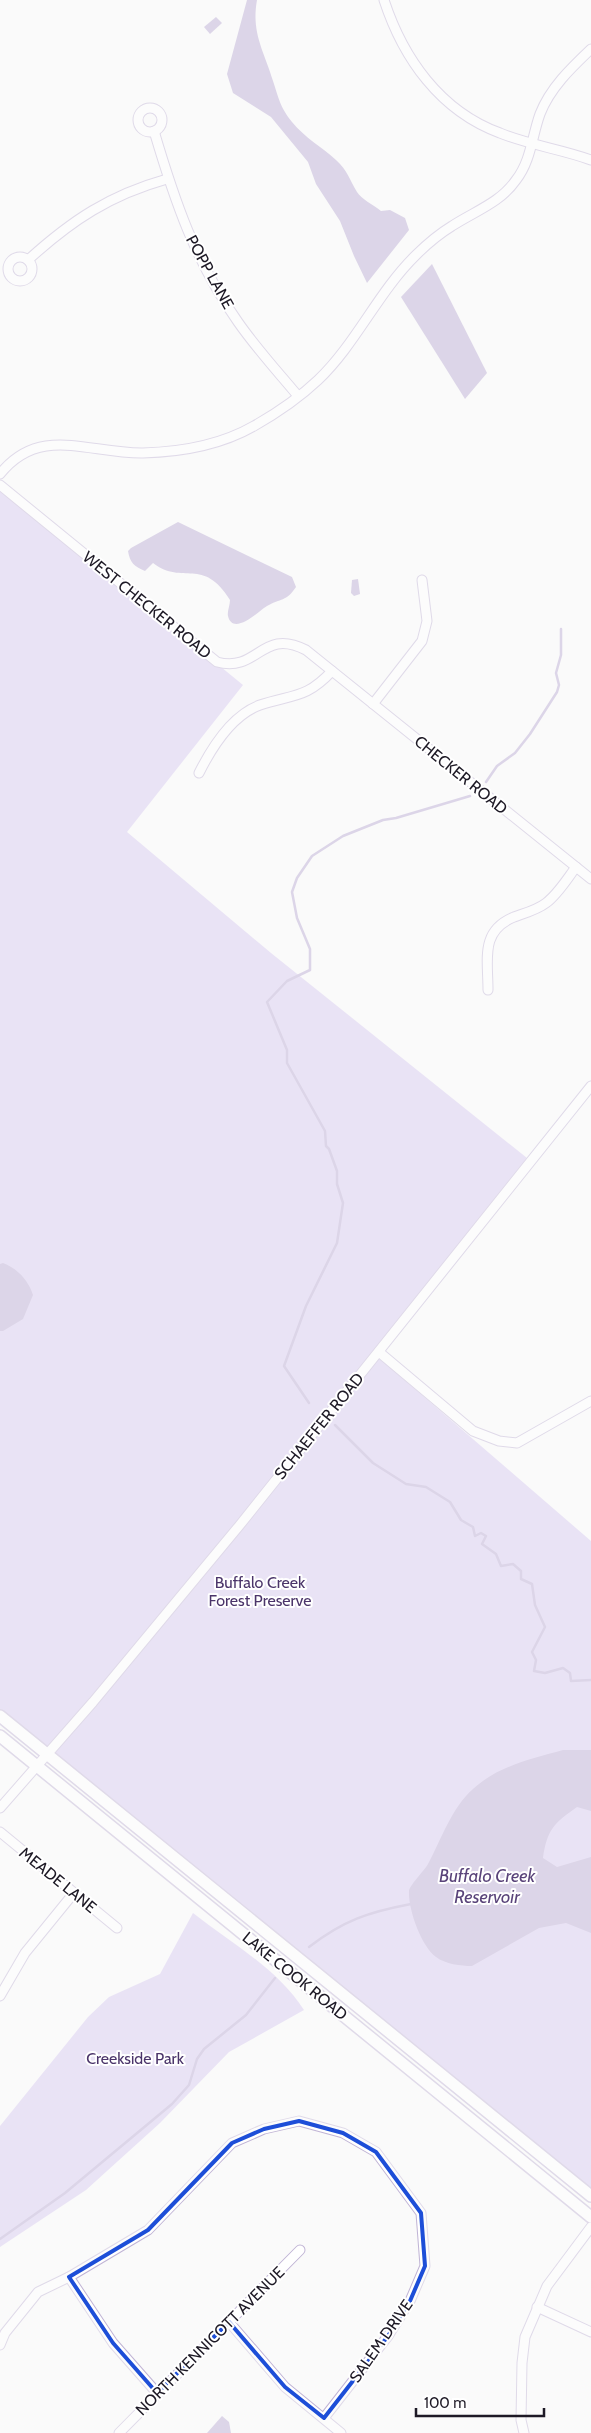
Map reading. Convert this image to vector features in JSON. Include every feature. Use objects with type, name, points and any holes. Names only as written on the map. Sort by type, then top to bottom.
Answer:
[{"type":"main road","name":"LAKE COOK ROAD","points":[[0,1716],[40,1760],[591,2216]]},
{"type":"main road","name":"LAKE COOK ROAD","points":[[0,1736],[40,1760],[591,2196]]},
{"type":"street","points":[[384,0],[399,39],[417,68],[434,90],[464,115],[482,126],[531,143],[591,160]]},
{"type":"street","points":[[0,474],[21,454],[43,445],[145,453],[207,444],[247,430],[282,410],[318,380],[333,363],[414,257],[453,225],[496,201],[508,190],[528,162],[531,143],[548,98],[558,83],[591,49]]},
{"type":"street","name":"POPP LANE","points":[[154,132],[176,207],[198,255],[238,323],[298,396]]},
{"type":"street","points":[[28,260],[59,232],[96,207],[140,186],[167,179]]},
{"type":"street","name":"WEST CHECKER ROAD","points":[[0,485],[216,662],[234,665],[246,661],[274,643],[288,642],[306,650],[332,670]]},
{"type":"street","points":[[373,704],[422,642],[427,621],[422,580]]},
{"type":"street","points":[[199,773],[208,754],[242,715],[260,705],[308,692],[332,670]]},
{"type":"street","name":"CHECKER ROAD","points":[[332,670],[591,879]]},
{"type":"street","points":[[488,990],[487,955],[489,938],[494,931],[512,918],[547,903],[576,868]]},
{"type":"street","name":"SCHAEFFER ROAD","points":[[0,1808],[40,1760],[93,1702],[239,1526],[591,1086]]},
{"type":"street","points":[[379,1352],[473,1431],[500,1441],[517,1443],[591,1401]]},
{"type":"street","name":"MEADE LANE","points":[[0,1832],[117,1928]]},
{"type":"street","points":[[0,1996],[25,1953],[74,1894]]},
{"type":"street","name":"SALEM DRIVE","points":[[69,2277],[148,2230],[232,2143],[264,2130],[299,2121],[343,2133],[376,2152],[421,2213],[425,2266],[410,2301],[397,2322],[324,2418]]},
{"type":"street","points":[[524,2433],[522,2420],[522,2364],[525,2337],[537,2307],[558,2270],[591,2227]]},
{"type":"street","name":"NORTH KENNICOTT AVENUE","points":[[119,2433],[300,2250]]},
{"type":"street","points":[[0,2345],[5,2333],[38,2292],[69,2277],[113,2343],[157,2393]]},
{"type":"street","points":[[537,2307],[591,2332]]},
{"type":"street","points":[[229,2322],[285,2387],[341,2433]]},
{"type":"highlighted area","points":[[299,2121],[343,2133],[376,2152],[421,2213],[425,2266],[410,2301],[388,2336],[324,2418],[285,2387],[229,2322],[157,2393],[113,2343],[69,2277],[148,2230],[232,2143],[264,2129]]},
{"type":"green space","name":"Buffalo Creek Forest Preserve","points":[[0,486],[243,685],[127,832],[271,953],[527,1158],[372,1352],[591,1541],[591,2188],[0,1709]]},
{"type":"green space","name":"Creekside Park","points":[[193,1913],[253,1957],[281,1981],[304,2010],[229,2052],[160,2123],[86,2190],[0,2247],[0,2126],[88,2017],[109,1997],[160,1974]]},
{"type":"water","points":[[247,0],[257,0],[256,22],[259,42],[280,103],[288,117],[302,133],[340,164],[361,197],[381,211],[390,210],[405,218],[409,230],[367,283],[340,221],[316,184],[308,162],[271,117],[233,93],[227,74]]},
{"type":"water","points":[[216,17],[222,23],[210,34],[204,27]]},
{"type":"water","points":[[432,264],[487,373],[465,399],[401,297]]},
{"type":"water","points":[[178,522],[292,577],[296,587],[286,597],[267,606],[247,620],[235,624],[231,622],[228,616],[230,600],[211,579],[202,575],[174,572],[153,563],[145,571],[135,566],[131,561],[128,551],[131,548]]},
{"type":"water","points":[[358,579],[360,594],[354,596],[351,593],[352,580]]},
{"type":"water","points":[[3,1263],[13,1268],[22,1276],[33,1295],[23,1319],[0,1331],[0,1264]]},
{"type":"water","name":"Buffalo Creek Reservoir","points":[[563,1750],[591,1750],[591,1811],[577,1807],[557,1823],[549,1834],[543,1858],[557,1867],[591,1857],[591,1933],[566,1923],[539,1928],[472,1966],[453,1964],[436,1957],[425,1945],[416,1927],[409,1899],[409,1891],[428,1864],[453,1814],[473,1789],[493,1774],[515,1764]]},
{"type":"water","points":[[222,2416],[229,2422],[231,2433],[207,2433]]},
{"type":"waterway","points":[[486,782],[497,766],[515,753],[530,734],[557,692],[559,685],[556,673],[561,655],[561,629]]},
{"type":"waterway","points":[[309,1403],[284,1366],[306,1306],[337,1243],[343,1203],[337,1184],[337,1171],[329,1149],[326,1146],[325,1131],[287,1063],[287,1050],[267,1002],[287,981],[310,970],[310,949],[297,918],[292,892],[297,878],[312,856],[343,836],[383,820],[396,818],[470,796]]},
{"type":"waterway","points":[[335,1425],[373,1463],[406,1484],[426,1487],[450,1502],[461,1520],[473,1527],[475,1536],[481,1533],[486,1536],[482,1544],[496,1554],[501,1566],[513,1564],[521,1571],[521,1579],[532,1584],[535,1605],[545,1627],[532,1652],[536,1660],[534,1671],[545,1673],[563,1668],[570,1673],[571,1681],[591,1680]]},
{"type":"waterway","points":[[309,1947],[334,1930],[357,1918],[411,1904]]},
{"type":"waterway","points":[[0,2239],[65,2193],[172,2104],[189,2085],[197,2059],[204,2049],[246,2015],[275,1978]]}]
